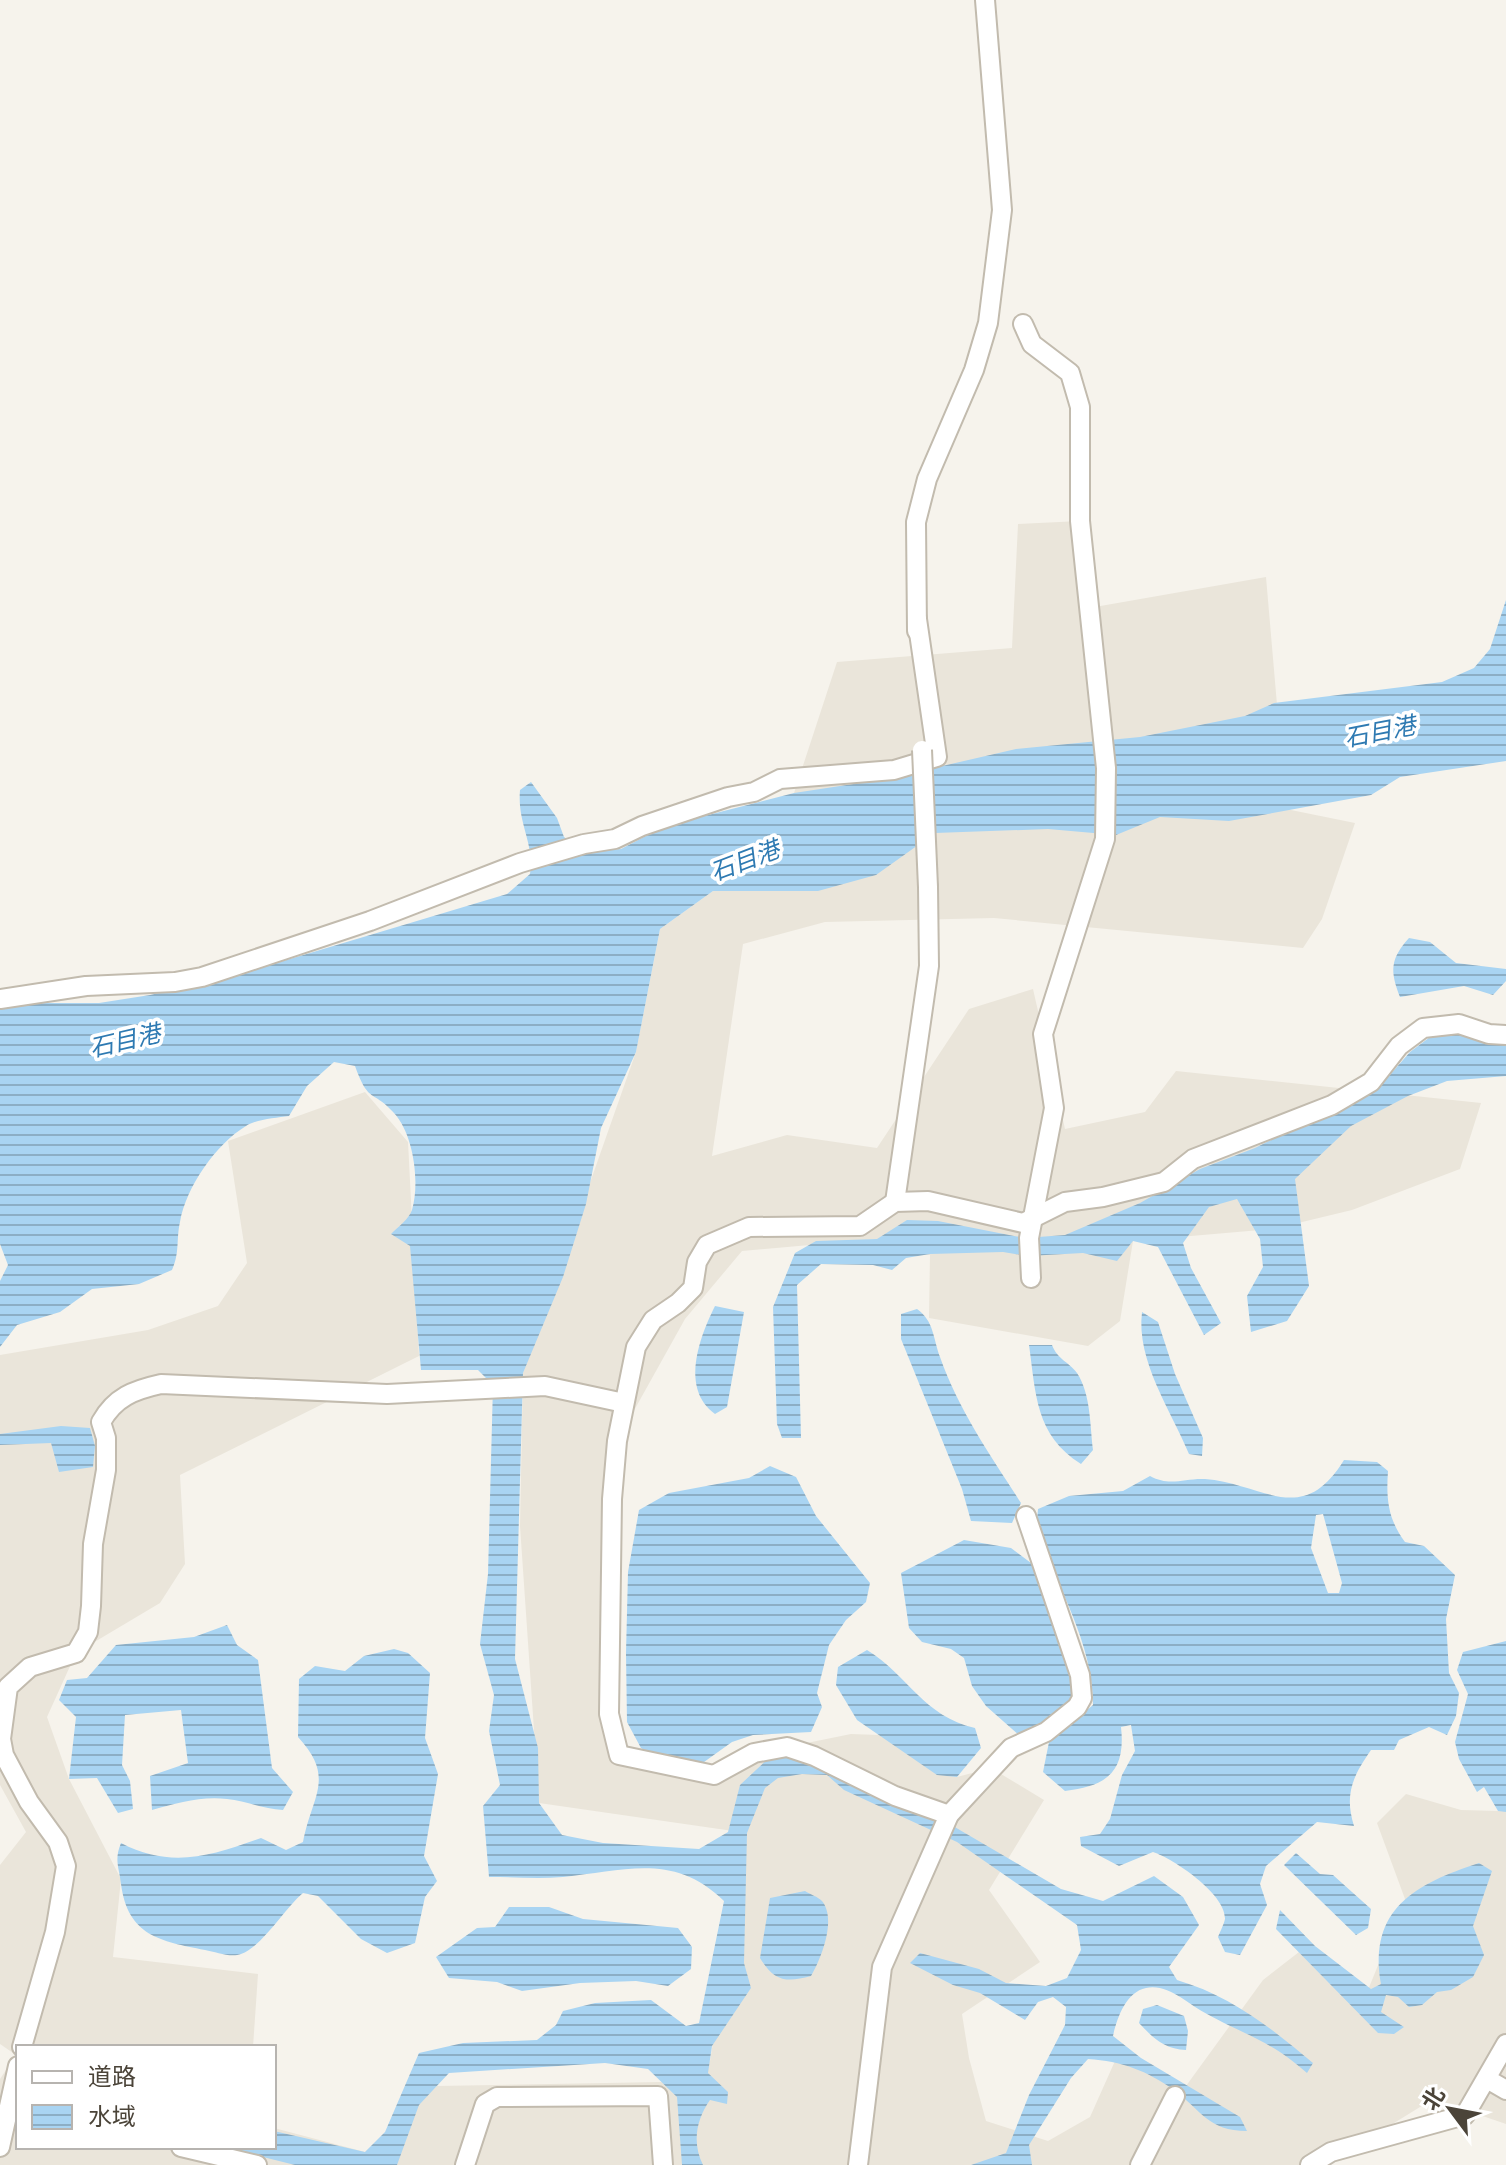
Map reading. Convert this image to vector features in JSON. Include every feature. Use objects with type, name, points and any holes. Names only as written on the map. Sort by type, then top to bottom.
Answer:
[{"type":"street","points":[[895,1202],[929,966],[916,522],[927,479],[974,370],[988,323],[1002,210],[985,0]]},
{"type":"street","points":[[1023,324],[1032,344],[1070,373],[1080,407],[1080,521],[1106,768],[1105,830],[1043,1034],[1054,1108],[1029,1238],[1031,1278]]},
{"type":"street","points":[[0,999],[86,986],[175,982],[202,977],[370,921],[520,863],[584,844],[615,839],[642,826],[728,797],[754,792],[780,779],[894,770],[937,757],[917,619]]},
{"type":"street","points":[[949,1815],[895,1796],[814,1756],[787,1747],[754,1753],[714,1775],[619,1755],[609,1714],[612,1499],[624,1403],[636,1347],[653,1320],[693,1288],[697,1262],[707,1245],[749,1227],[860,1226],[895,1202],[928,1201],[1023,1223],[1065,1202],[1103,1197],[1164,1182],[1193,1159],[1332,1105],[1371,1082],[1399,1046],[1423,1028],[1459,1024],[1489,1034],[1506,1035]]},
{"type":"street","points":[[23,2045],[55,1932],[66,1866],[58,1842],[29,1802],[4,1755],[1,1739],[8,1687],[30,1667],[76,1653],[88,1632],[93,1544],[106,1470],[106,1438],[101,1422],[111,1405],[136,1389],[161,1384],[387,1394],[545,1386],[624,1403]]},
{"type":"street","points":[[858,2165],[882,1967],[949,1815],[1011,1748],[1046,1732],[1077,1707],[1082,1698],[1080,1675],[1026,1516]]},
{"type":"street","points":[[1310,2165],[1331,2152],[1465,2115],[1506,2044]]},
{"type":"street","points":[[0,2147],[13,2078]]},
{"type":"street","points":[[1487,2079],[1506,2090]]},
{"type":"street","points":[[465,2165],[485,2104],[497,2097],[587,2094],[658,2096],[663,2165]]},
{"type":"street","points":[[1140,2165],[1175,2096]]},
{"type":"street","points":[[189,2149],[257,2165]]},
{"type":"shaded area","points":[[1080,521],[1089,608],[1266,577],[1286,809],[1355,823],[1322,919],[1303,948],[994,918],[825,922],[743,944],[712,1156],[787,1135],[877,1148],[969,1009],[1033,989],[1065,1129],[1145,1112],[1176,1071],[1481,1103],[1460,1169],[1352,1210],[1273,1229],[1133,1241],[1120,1321],[1088,1346],[929,1318],[930,1255],[877,1239],[742,1251],[685,1319],[617,1441],[609,1691],[619,1754],[714,1775],[787,1747],[851,1734],[879,1735],[957,1777],[991,1768],[1044,1800],[989,1890],[1040,1962],[962,2014],[969,2058],[986,2121],[1048,2141],[1090,2117],[1115,2061],[1186,2086],[1263,1980],[1299,1952],[1359,2012],[1405,1899],[1377,1823],[1406,1794],[1461,1810],[1498,1811],[1506,1804],[1506,2124],[1433,2099],[1326,2165],[0,2165],[0,2079],[16,2055],[16,2149],[276,2149],[276,2129],[365,2152],[437,2086],[662,2082],[710,2061],[747,1833],[539,1803],[520,1526],[523,1373],[636,1052],[660,929],[713,891],[794,793],[837,662],[1012,648],[1018,524]]},
{"type":"shaded area","points":[[365,1092],[408,1142],[419,1356],[180,1475],[185,1564],[160,1603],[76,1653],[47,1717],[69,1779],[121,1879],[113,1957],[258,1974],[253,2045],[16,2045],[16,2055],[0,2044],[0,1865],[26,1832],[0,1785],[0,1355],[148,1330],[218,1306],[247,1263],[228,1141]]},
{"type":"water","name":"石目港","points":[[1506,600],[1506,761],[1400,777],[1371,795],[1229,821],[1160,817],[1116,835],[1048,829],[935,833],[876,875],[818,891],[713,891],[660,929],[636,1052],[601,1128],[586,1204],[563,1277],[523,1373],[515,1659],[538,1748],[539,1803],[562,1835],[603,1843],[699,1849],[728,1832],[740,1785],[774,1753],[825,1763],[888,1788],[1061,1889],[1103,1901],[1154,1876],[1183,1897],[1199,1925],[1169,1967],[1177,1980],[1215,1995],[1265,2025],[1313,2063],[1307,2073],[1270,2046],[1178,1996],[1154,1987],[1146,1988],[1128,2000],[1113,2036],[1141,2058],[1240,2117],[1247,2131],[1214,2123],[1174,2090],[1144,2072],[1112,2062],[1088,2059],[1071,2078],[1029,2145],[1032,2165],[971,2165],[1006,2153],[1029,2095],[1065,2025],[1066,2007],[1053,1997],[1038,2002],[1025,2020],[980,1993],[953,1985],[910,1963],[920,1953],[979,1969],[1006,1983],[1046,1986],[1067,1978],[1081,1950],[1077,1925],[957,1842],[844,1790],[827,1775],[802,1774],[778,1778],[765,1788],[747,1833],[744,1963],[751,1988],[712,2046],[708,2073],[728,2092],[727,2104],[710,2100],[701,2116],[697,2148],[703,2165],[682,2165],[677,2097],[648,2069],[605,2063],[449,2073],[419,2105],[397,2165],[295,2165],[231,2149],[276,2149],[276,2131],[365,2152],[385,2132],[419,2053],[463,2043],[537,2040],[556,2025],[563,2011],[595,2003],[651,2000],[686,2026],[699,2023],[724,1901],[686,1876],[648,1868],[554,1878],[489,1877],[483,1806],[500,1785],[489,1731],[494,1695],[480,1644],[488,1574],[493,1385],[478,1370],[421,1370],[410,1246],[391,1234],[411,1213],[415,1187],[411,1146],[394,1113],[368,1092],[355,1066],[334,1062],[307,1086],[289,1116],[250,1124],[214,1155],[196,1181],[183,1209],[172,1270],[139,1284],[92,1289],[60,1312],[17,1325],[0,1347],[0,1281],[8,1265],[0,1244],[0,1003],[99,1003],[150,995],[233,976],[507,894],[530,874],[530,853],[521,813],[520,790],[531,782],[557,818],[564,837],[586,852],[621,849],[665,826],[794,793],[886,779],[1016,749],[1140,737],[1245,716],[1274,703],[1442,682],[1474,668],[1490,649]]},
{"type":"water","points":[[1409,938],[1430,942],[1456,963],[1506,969],[1506,981],[1493,995],[1464,986],[1400,997],[1393,972],[1398,952]]},
{"type":"water","points":[[1446,1025],[1506,1040],[1506,1076],[1447,1081],[1408,1096],[1351,1126],[1295,1179],[1309,1286],[1287,1321],[1251,1332],[1247,1296],[1263,1267],[1260,1239],[1237,1199],[1209,1207],[1183,1243],[1191,1268],[1221,1323],[1204,1335],[1158,1247],[1133,1241],[1117,1261],[1083,1253],[1028,1256],[1003,1252],[930,1254],[906,1258],[892,1270],[873,1265],[821,1264],[797,1285],[801,1438],[782,1438],[777,1424],[773,1307],[795,1253],[816,1241],[877,1239],[907,1220],[938,1221],[1025,1238],[1065,1235],[1140,1203],[1200,1169],[1255,1148],[1354,1099],[1388,1077],[1410,1052]]},
{"type":"water","points":[[715,1306],[744,1312],[727,1407],[715,1414],[704,1403],[695,1377],[703,1333]]},
{"type":"water","points":[[917,1309],[930,1324],[940,1357],[966,1415],[1021,1503],[1012,1523],[971,1521],[962,1489],[901,1339],[901,1314]]},
{"type":"water","points":[[1142,1312],[1158,1322],[1175,1374],[1203,1438],[1202,1456],[1189,1454],[1156,1385],[1144,1349]]},
{"type":"water","points":[[1029,1345],[1052,1345],[1082,1381],[1093,1450],[1081,1464],[1066,1453],[1046,1427],[1036,1397]]},
{"type":"water","points":[[61,1426],[90,1428],[95,1446],[93,1467],[59,1472],[51,1443],[0,1445],[0,1434]]},
{"type":"water","points":[[1344,1460],[1377,1462],[1388,1471],[1389,1508],[1405,1542],[1424,1546],[1455,1575],[1446,1619],[1449,1673],[1459,1693],[1456,1716],[1447,1735],[1429,1727],[1399,1740],[1394,1750],[1371,1750],[1352,1786],[1350,1804],[1354,1826],[1317,1822],[1266,1866],[1260,1884],[1267,1905],[1240,1955],[1225,1952],[1218,1937],[1225,1919],[1223,1909],[1208,1889],[1185,1870],[1153,1852],[1119,1866],[1081,1846],[1080,1837],[1100,1834],[1110,1819],[1122,1775],[1135,1751],[1131,1725],[1121,1727],[1122,1742],[1117,1766],[1102,1780],[1065,1791],[1043,1772],[1049,1742],[1093,1705],[1081,1638],[1036,1530],[1038,1509],[1069,1496],[1123,1491],[1150,1476],[1164,1481],[1205,1479],[1226,1482],[1281,1497],[1297,1497],[1313,1492],[1328,1481]],"holes":[[[1323,1514],[1342,1583],[1339,1593],[1328,1593],[1311,1548],[1316,1515]]]},
{"type":"water","points":[[770,1466],[796,1477],[816,1516],[870,1583],[866,1602],[846,1620],[829,1645],[817,1693],[822,1707],[811,1732],[753,1735],[732,1742],[697,1767],[674,1766],[641,1748],[627,1722],[628,1572],[639,1510],[669,1493],[749,1478]]},
{"type":"water","points":[[964,1540],[1011,1548],[1035,1566],[1083,1700],[1021,1737],[986,1706],[972,1686],[964,1658],[951,1649],[922,1642],[909,1628],[901,1573]]},
{"type":"water","points":[[227,1625],[237,1645],[258,1660],[272,1768],[293,1792],[283,1810],[208,1798],[152,1810],[150,1776],[188,1763],[181,1710],[125,1715],[122,1765],[130,1781],[133,1809],[118,1813],[97,1778],[69,1779],[76,1717],[59,1700],[67,1680],[87,1678],[116,1645],[194,1637]]},
{"type":"water","points":[[1506,1641],[1506,1812],[1498,1811],[1484,1787],[1477,1792],[1459,1759],[1455,1742],[1468,1694],[1457,1670],[1463,1652]]},
{"type":"water","points":[[394,1649],[408,1653],[430,1673],[425,1738],[438,1774],[424,1856],[437,1881],[425,1897],[415,1943],[387,1953],[361,1939],[318,1896],[303,1893],[257,1944],[237,1955],[160,1939],[139,1925],[131,1915],[121,1884],[117,1859],[121,1843],[139,1851],[174,1858],[208,1854],[261,1838],[286,1850],[303,1842],[319,1776],[309,1751],[298,1737],[299,1679],[315,1666],[345,1671],[364,1656]]},
{"type":"water","points":[[867,1650],[882,1660],[929,1705],[957,1722],[975,1728],[981,1748],[957,1777],[937,1775],[857,1720],[836,1685],[838,1667]]},
{"type":"water","points":[[1296,1853],[1320,1874],[1333,1875],[1371,1909],[1368,1928],[1356,1935],[1284,1865]]},
{"type":"water","points":[[1479,1863],[1492,1871],[1473,1926],[1484,1955],[1473,1977],[1451,1990],[1437,1992],[1422,2005],[1409,2007],[1398,1997],[1386,1995],[1381,2012],[1404,2027],[1394,2034],[1378,2033],[1276,1929],[1280,1910],[1315,1946],[1371,1989],[1381,1984],[1379,1958],[1382,1936],[1389,1918],[1401,1903],[1435,1880]]},
{"type":"water","points":[[805,1891],[822,1901],[826,1909],[826,1939],[811,1976],[781,1978],[770,1972],[760,1958],[770,1898]]},
{"type":"water","points":[[509,1907],[549,1907],[583,1919],[678,1928],[692,1947],[691,1969],[668,1986],[636,1981],[580,1983],[522,1991],[497,1982],[449,1978],[436,1957],[477,1928],[495,1927]]},
{"type":"water","points":[[1157,2005],[1184,2016],[1188,2031],[1186,2050],[1160,2042],[1139,2023],[1143,2009]]}]
